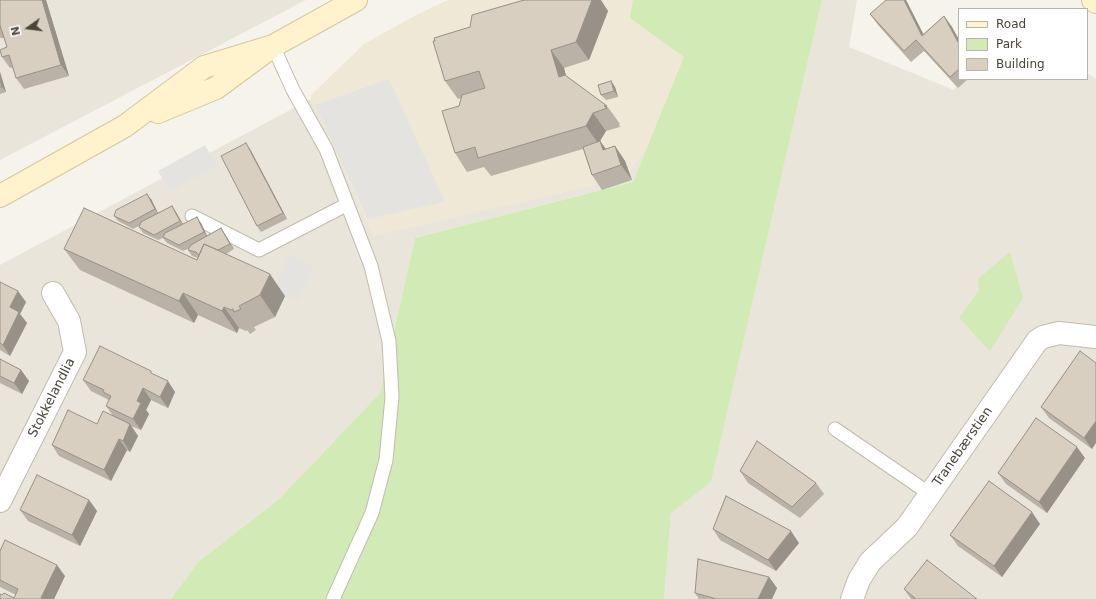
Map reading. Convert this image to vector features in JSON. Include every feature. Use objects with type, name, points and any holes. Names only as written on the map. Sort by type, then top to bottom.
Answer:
[{"type":"street","points":[[0,196],[125,126],[204,67],[272,46],[356,0]]},
{"type":"street","name":"Stokkelandlia","points":[[0,501],[76,352],[69,321],[52,293]]},
{"type":"street","name":"Tranebærstien","points":[[852,599],[859,580],[870,562],[907,527],[1037,341],[1043,337],[1059,333],[1096,337]]},
{"type":"lane","points":[[272,46],[326,149],[370,266],[389,341],[392,397],[386,460],[372,513],[333,599]]},
{"type":"lane","points":[[192,216],[259,250],[346,204]]},
{"type":"lane","points":[[835,429],[930,494]]},
{"type":"shaded area","points":[[0,0],[306,0],[0,160]]},
{"type":"shaded area","points":[[448,0],[662,0],[696,71],[626,178],[373,236],[310,96],[364,44],[418,14]]},
{"type":"shaded area","points":[[822,0],[857,0],[849,47],[954,90],[959,80],[1088,80],[1088,74],[1096,79],[1096,599],[664,599],[671,513],[711,481]]},
{"type":"shaded area","points":[[475,11],[684,57],[633,182],[415,238],[380,393],[279,499],[198,562],[171,599],[0,599],[0,265]]},
{"type":"shaded area","points":[[389,79],[445,202],[368,219],[315,105]]},
{"type":"shaded area","points":[[205,145],[217,166],[170,192],[158,171]]},
{"type":"shaded area","points":[[289,255],[314,267],[298,302],[274,289]]},
{"type":"green space","points":[[633,0],[822,0],[711,482],[671,513],[664,599],[171,599],[198,562],[279,499],[380,393],[415,238],[633,182],[684,57],[630,18]]},
{"type":"green space","points":[[1010,252],[1023,298],[990,351],[959,318],[979,290],[978,279]]},
{"type":"building","points":[[0,0],[42,0],[61,65],[16,78],[9,55],[2,57],[0,50],[7,47],[0,25]]},
{"type":"building","points":[[524,0],[592,0],[576,42],[551,50],[559,77],[565,75],[607,106],[604,106],[607,108],[593,113],[586,126],[478,158],[475,147],[455,153],[442,111],[459,106],[462,95],[485,88],[479,71],[445,81],[433,41],[435,41],[434,38],[470,27],[472,15]]},
{"type":"building","points":[[886,0],[904,0],[922,36],[944,16],[958,42],[958,70],[950,77],[916,40],[904,51],[870,14]]},
{"type":"building","points":[[611,81],[614,91],[601,95],[598,85]]},
{"type":"building","points":[[600,141],[603,150],[615,146],[621,165],[592,175],[583,147]]},
{"type":"building","points":[[246,143],[283,213],[257,226],[221,156]]},
{"type":"building","points":[[147,194],[155,209],[129,223],[114,216],[116,210]]},
{"type":"building","points":[[172,206],[180,221],[154,235],[139,227],[141,222]]},
{"type":"building","points":[[84,208],[197,260],[204,244],[270,274],[260,295],[239,306],[241,309],[234,312],[233,309],[231,310],[224,307],[222,311],[183,293],[179,301],[64,249]]},
{"type":"building","points":[[197,217],[204,232],[179,245],[163,237],[165,233]]},
{"type":"building","points":[[221,228],[230,244],[218,250],[204,244],[199,255],[196,252],[188,250],[191,245]]},
{"type":"building","points":[[0,282],[18,291],[10,307],[19,312],[3,345],[0,343]]},
{"type":"building","points":[[100,346],[168,381],[160,397],[143,388],[137,401],[141,403],[133,419],[106,406],[111,396],[103,392],[104,390],[83,380]]},
{"type":"building","points":[[1080,351],[1096,363],[1096,421],[1084,438],[1041,407]]},
{"type":"building","points":[[0,359],[21,370],[14,383],[0,376]]},
{"type":"building","points":[[68,410],[97,424],[103,411],[130,424],[123,441],[119,439],[104,470],[52,445]]},
{"type":"building","points":[[1036,418],[1077,447],[1039,502],[998,473]]},
{"type":"building","points":[[757,441],[816,483],[792,507],[740,471]]},
{"type":"building","points":[[37,475],[89,500],[72,535],[20,510]]},
{"type":"building","points":[[989,481],[1032,512],[994,566],[950,535]]},
{"type":"building","points":[[726,496],[791,531],[768,560],[713,529]]},
{"type":"building","points":[[5,540],[57,565],[41,598],[44,599],[0,599],[0,594],[2,595],[4,593],[14,598],[18,589],[0,580],[0,551]]},
{"type":"building","points":[[698,559],[769,577],[758,599],[717,599],[695,593]]},
{"type":"building","points":[[927,560],[977,599],[916,599],[904,589]]}]
